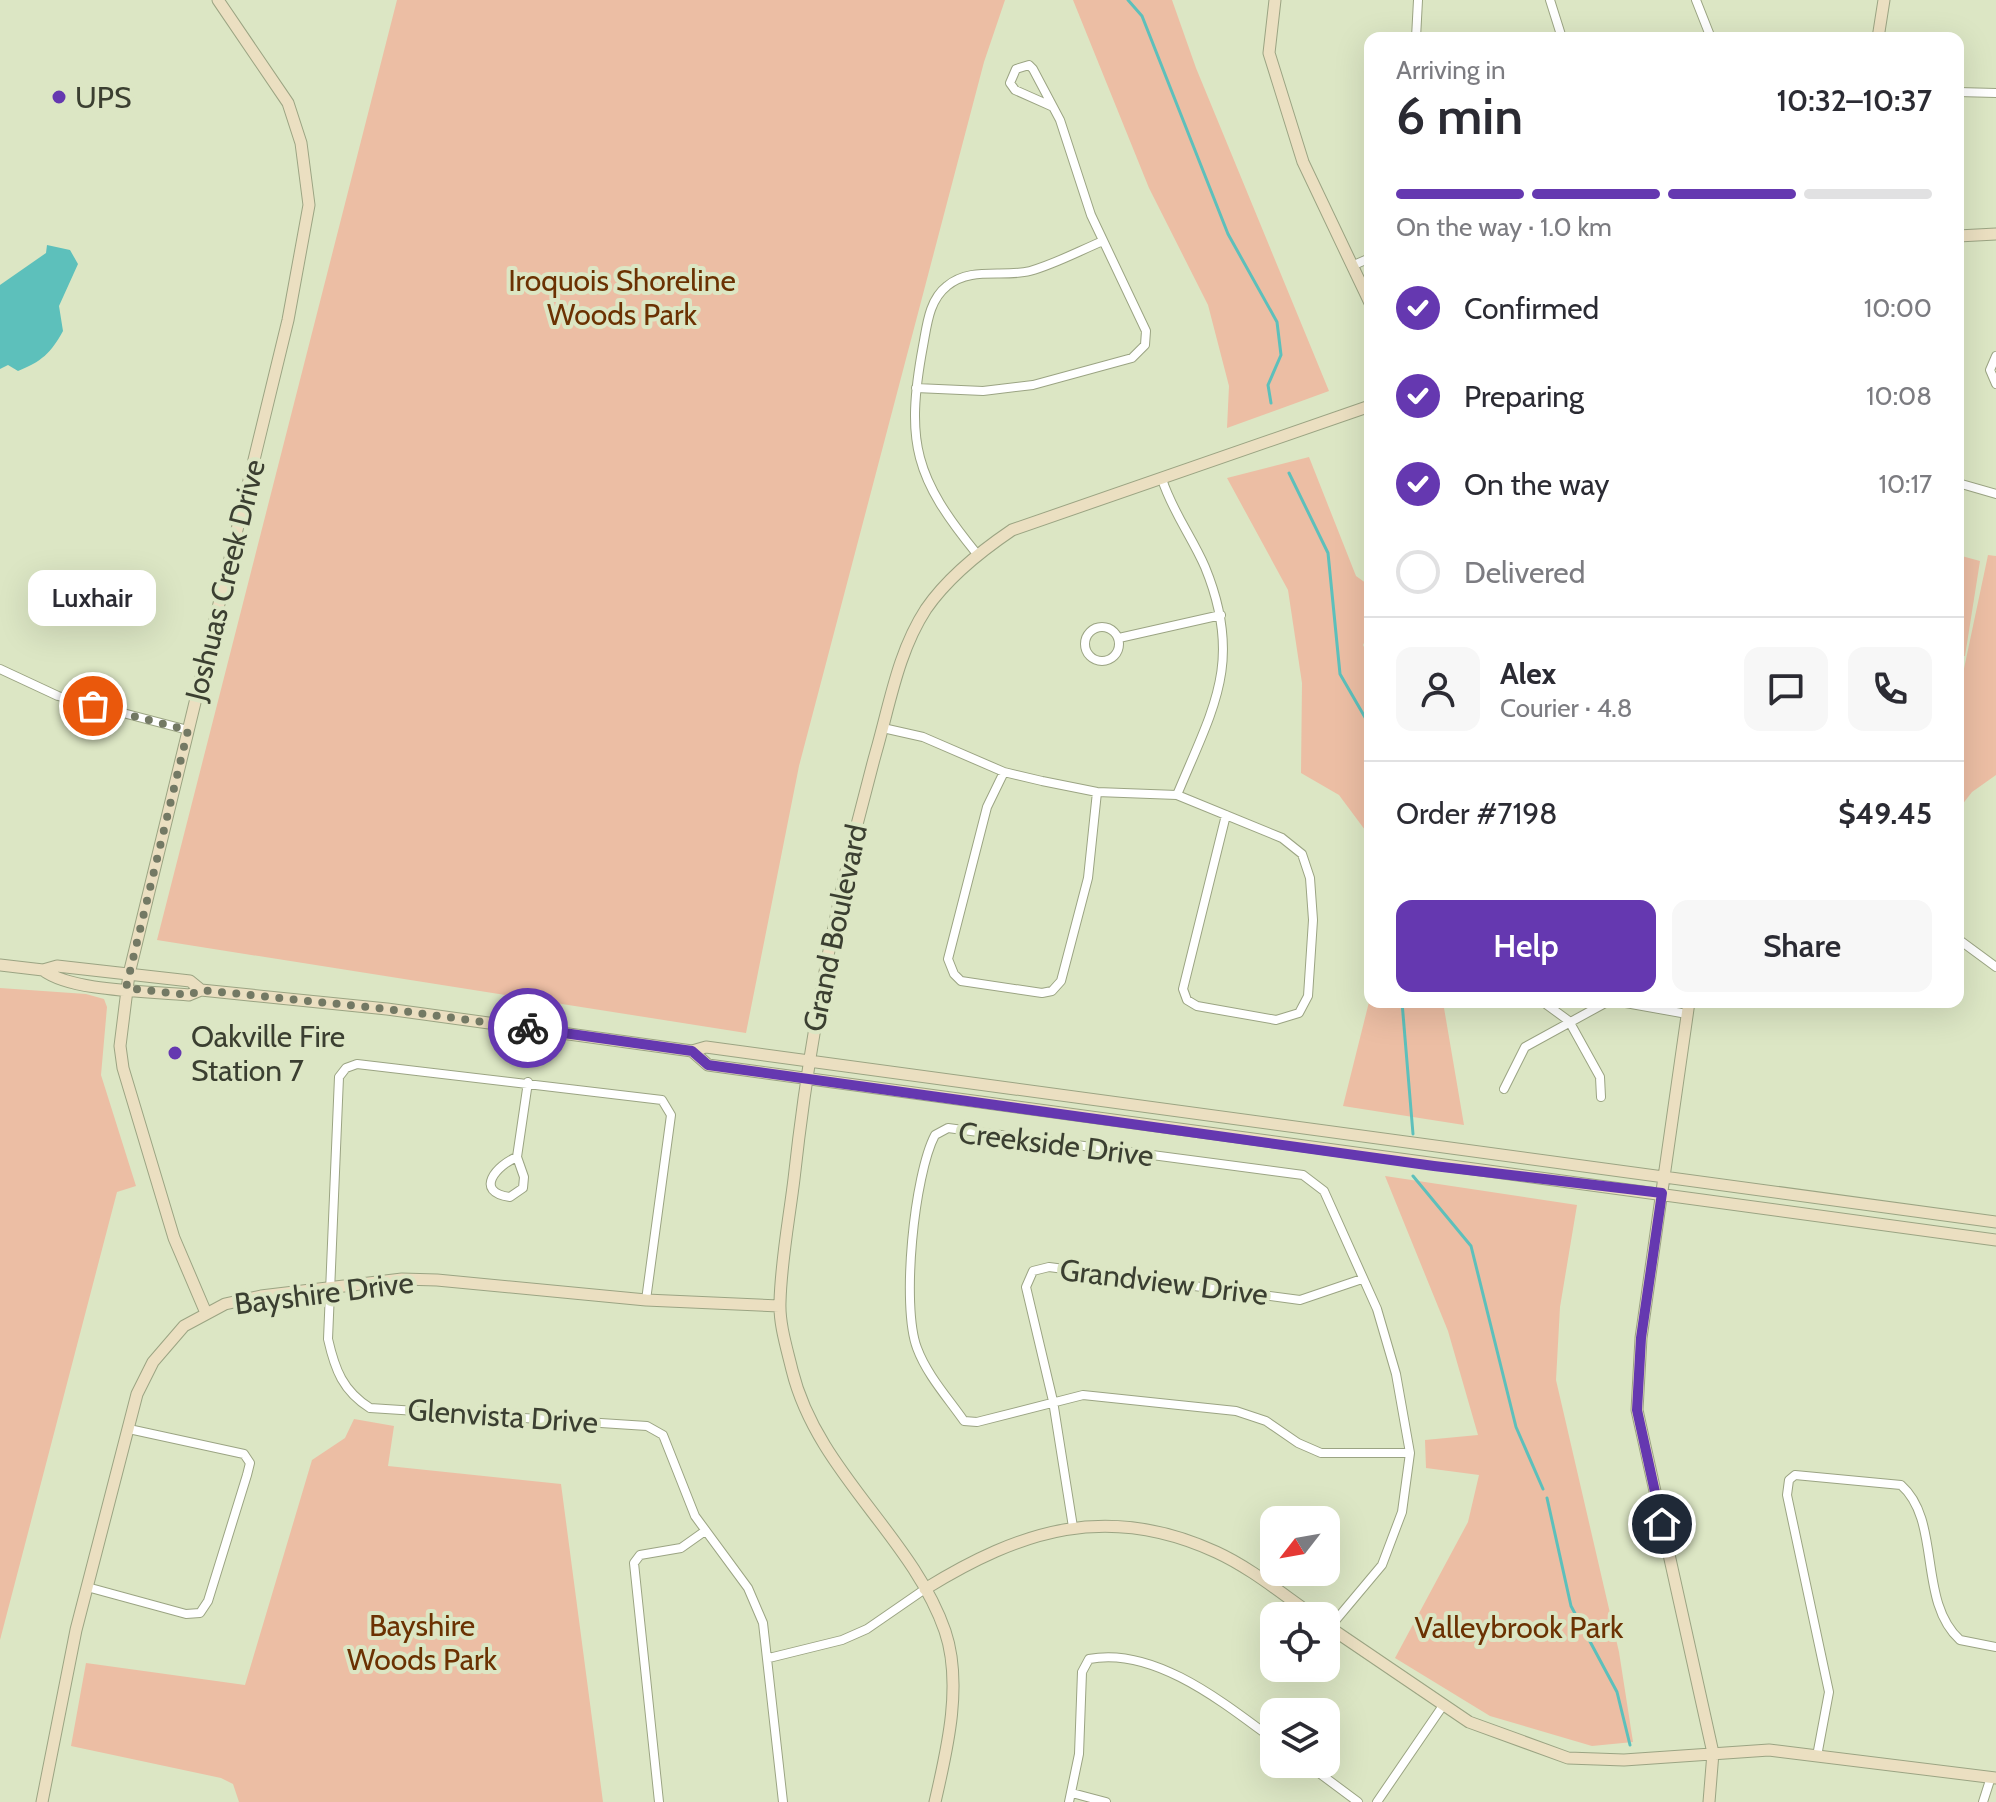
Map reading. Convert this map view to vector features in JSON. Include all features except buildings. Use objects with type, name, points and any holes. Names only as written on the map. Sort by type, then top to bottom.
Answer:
[{"type":"street","name":"Joshuas Creek Drive","points":[[206,1313],[174,1238],[123,1068],[120,1046],[129,974],[288,320],[309,205],[301,143],[288,103],[279,84],[218,0]]},
{"type":"street","points":[[1275,0],[1269,53],[1303,162],[1364,289]]},
{"type":"street","points":[[1416,32],[1418,0]]},
{"type":"street","points":[[1550,0],[1560,32]]},
{"type":"street","points":[[1696,0],[1709,32]]},
{"type":"street","points":[[1879,32],[1884,0]]},
{"type":"street","points":[[916,388],[1006,389],[1132,358],[1145,345],[1146,331],[1103,241],[1060,120],[1033,69],[1029,65],[1016,69],[1010,83],[1015,90],[1051,106]]},
{"type":"street","points":[[1964,92],[1996,93]]},
{"type":"street","points":[[1964,236],[1996,234]]},
{"type":"street","points":[[977,554],[938,501],[916,451],[916,388],[931,307],[947,285],[979,273],[1027,272],[1103,241]]},
{"type":"street","points":[[1354,265],[1364,261]]},
{"type":"street","points":[[1996,356],[1990,370],[1996,384]]},
{"type":"street","name":"Grand Boulevard","points":[[935,1802],[948,1745],[952,1680],[946,1633],[925,1589],[830,1455],[812,1424],[793,1376],[779,1306],[807,1061],[848,852],[899,661],[927,608],[977,554],[1012,530],[1364,408]]},
{"type":"street","points":[[1162,479],[1204,567],[1221,615],[1226,646],[1221,690],[1177,795]]},
{"type":"street","points":[[1964,485],[1996,494]]},
{"type":"street","points":[[1119,638],[1221,615]]},
{"type":"street","points":[[1106,626],[1119,638],[1117,654],[1108,660],[1096,660],[1085,648],[1086,637],[1094,628],[1106,626]]},
{"type":"street","points":[[0,669],[58,696],[188,730]]},
{"type":"street","points":[[883,728],[923,737],[1004,772],[1097,792],[1177,795],[1226,815],[1282,838],[1302,854],[1310,878],[1313,920],[1308,996],[1299,1013],[1276,1020],[1197,1006],[1187,1000],[1183,989],[1226,815]]},
{"type":"street","points":[[1004,772],[987,807],[948,959],[954,974],[961,981],[1042,993],[1052,991],[1061,981],[1088,878],[1097,792]]},
{"type":"street","points":[[1964,943],[1996,967]]},
{"type":"street","points":[[0,965],[43,970],[57,966],[190,981],[201,990]]},
{"type":"street","points":[[43,970],[56,980],[189,995],[201,990],[387,1009],[692,1051],[706,1047],[1996,1222]]},
{"type":"street","points":[[1551,1008],[1569,1021],[1600,1077],[1601,1097]]},
{"type":"street","points":[[1504,1089],[1525,1047],[1595,1008]]},
{"type":"street","points":[[1688,1008],[1641,1338],[1637,1410],[1713,1753],[1709,1802]]},
{"type":"street","points":[[692,1051],[708,1065],[1996,1240]]},
{"type":"street","points":[[329,1287],[339,1077],[342,1071],[357,1064],[654,1097],[668,1107],[671,1115],[646,1300]]},
{"type":"street","points":[[517,1157],[498,1167],[492,1176],[492,1186],[499,1195],[510,1197],[523,1188],[524,1177],[517,1157],[528,1082]]},
{"type":"street","name":"Creekside Drive","points":[[1340,1612],[1382,1565],[1402,1512],[1410,1453],[1396,1374],[1377,1309],[1324,1191],[1303,1175],[948,1128],[935,1135],[922,1181],[909,1279],[909,1318],[917,1349],[964,1421],[977,1422],[1083,1395],[1236,1411],[1266,1421],[1298,1443],[1321,1453],[1410,1453]]},
{"type":"street","name":"Grandview Drive","points":[[1073,1527],[1053,1401],[1026,1287],[1033,1271],[1049,1267],[1300,1300],[1362,1279]]},
{"type":"street","name":"Bayshire Drive","points":[[42,1802],[87,1587],[137,1394],[153,1362],[184,1326],[206,1313],[261,1296],[329,1287],[437,1280],[646,1300],[779,1306]]},
{"type":"street","name":"Glenvista Drive","points":[[329,1287],[328,1339],[334,1366],[353,1397],[370,1408],[656,1428],[669,1444],[695,1516],[748,1588],[759,1610],[769,1658],[783,1802]]},
{"type":"street","points":[[87,1587],[186,1614],[200,1613],[208,1601],[247,1475],[250,1463],[244,1454],[129,1429]]},
{"type":"street","points":[[1817,1756],[1829,1692],[1787,1495],[1789,1480],[1795,1475],[1901,1485],[1911,1493],[1918,1511],[1940,1613],[1960,1640],[1996,1647]]},
{"type":"street","points":[[769,1658],[855,1634],[925,1589],[1001,1547],[1038,1533],[1073,1527],[1138,1530],[1185,1540],[1247,1569],[1294,1602]]},
{"type":"street","points":[[659,1802],[634,1563],[640,1555],[681,1548],[705,1531]]},
{"type":"street","points":[[1340,1635],[1442,1707],[1479,1727],[1568,1758],[1624,1760],[1769,1750],[1993,1778],[1983,1802]]},
{"type":"street","points":[[1106,1802],[1070,1797],[1079,1754],[1082,1672],[1089,1659],[1109,1655],[1173,1672],[1260,1731]]},
{"type":"street","points":[[1377,1802],[1442,1707]]},
{"type":"street","points":[[1326,1778],[1358,1802]]},
{"type":"green space","name":"Iroquois Shoreline Woods Park","points":[[397,0],[1005,0],[984,62],[799,766],[746,1033],[157,940]]},
{"type":"green space","points":[[1073,0],[1172,0],[1196,68],[1329,391],[1227,428],[1229,386],[1208,305],[1149,188]]},
{"type":"green space","points":[[1309,457],[1356,576],[1364,582],[1364,829],[1339,795],[1301,773],[1302,683],[1288,590],[1227,478]]},
{"type":"green space","points":[[1988,555],[1996,556],[1996,775],[1972,792],[1964,802],[1964,669]]},
{"type":"green space","points":[[1964,557],[1980,561],[1964,656]]},
{"type":"green space","points":[[0,988],[86,994],[104,999],[107,1007],[101,1075],[136,1186],[117,1192],[0,1640]]},
{"type":"green space","points":[[1368,1008],[1444,1008],[1464,1125],[1343,1106]]},
{"type":"green space","name":"Valleybrook Park","points":[[1385,1176],[1577,1205],[1560,1307],[1556,1380],[1619,1652],[1633,1742],[1592,1746],[1490,1716],[1395,1658],[1468,1522],[1479,1475],[1426,1468],[1425,1440],[1478,1435],[1448,1331]]},
{"type":"green space","name":"Bayshire Woods Park","points":[[354,1419],[394,1426],[388,1466],[561,1484],[603,1802],[239,1802],[233,1784],[221,1778],[71,1746],[86,1663],[245,1685],[312,1460],[345,1438]]},
{"type":"water","points":[[47,245],[70,250],[78,264],[59,306],[63,331],[50,351],[33,364],[18,371],[8,365],[0,369],[0,285],[46,253]]},
{"type":"waterway","points":[[1128,0],[1142,16],[1228,234],[1277,322],[1281,355],[1268,385],[1271,403]]},
{"type":"waterway","points":[[1289,473],[1328,553],[1340,674],[1364,716]]},
{"type":"waterway","points":[[1402,1008],[1413,1134]]},
{"type":"waterway","points":[[1413,1176],[1471,1246],[1516,1427],[1543,1489]]},
{"type":"waterway","points":[[1547,1498],[1571,1606],[1617,1692],[1630,1745]]},
{"type":"way so far","points":[[93,706],[188,730],[126,988],[189,995],[201,990],[387,1009],[528,1028]]},
{"type":"place","name":"UPS","points":[[59,97]]},
{"type":"place","name":"Luxhair","points":[[93,706]]},
{"type":"place","name":"Oakville Fire Station 7","points":[[175,1053]]},
{"type":"route","points":[[528,1028],[692,1051],[708,1065],[1434,1166],[1662,1193],[1641,1338],[1637,1410],[1662,1524]]}]
